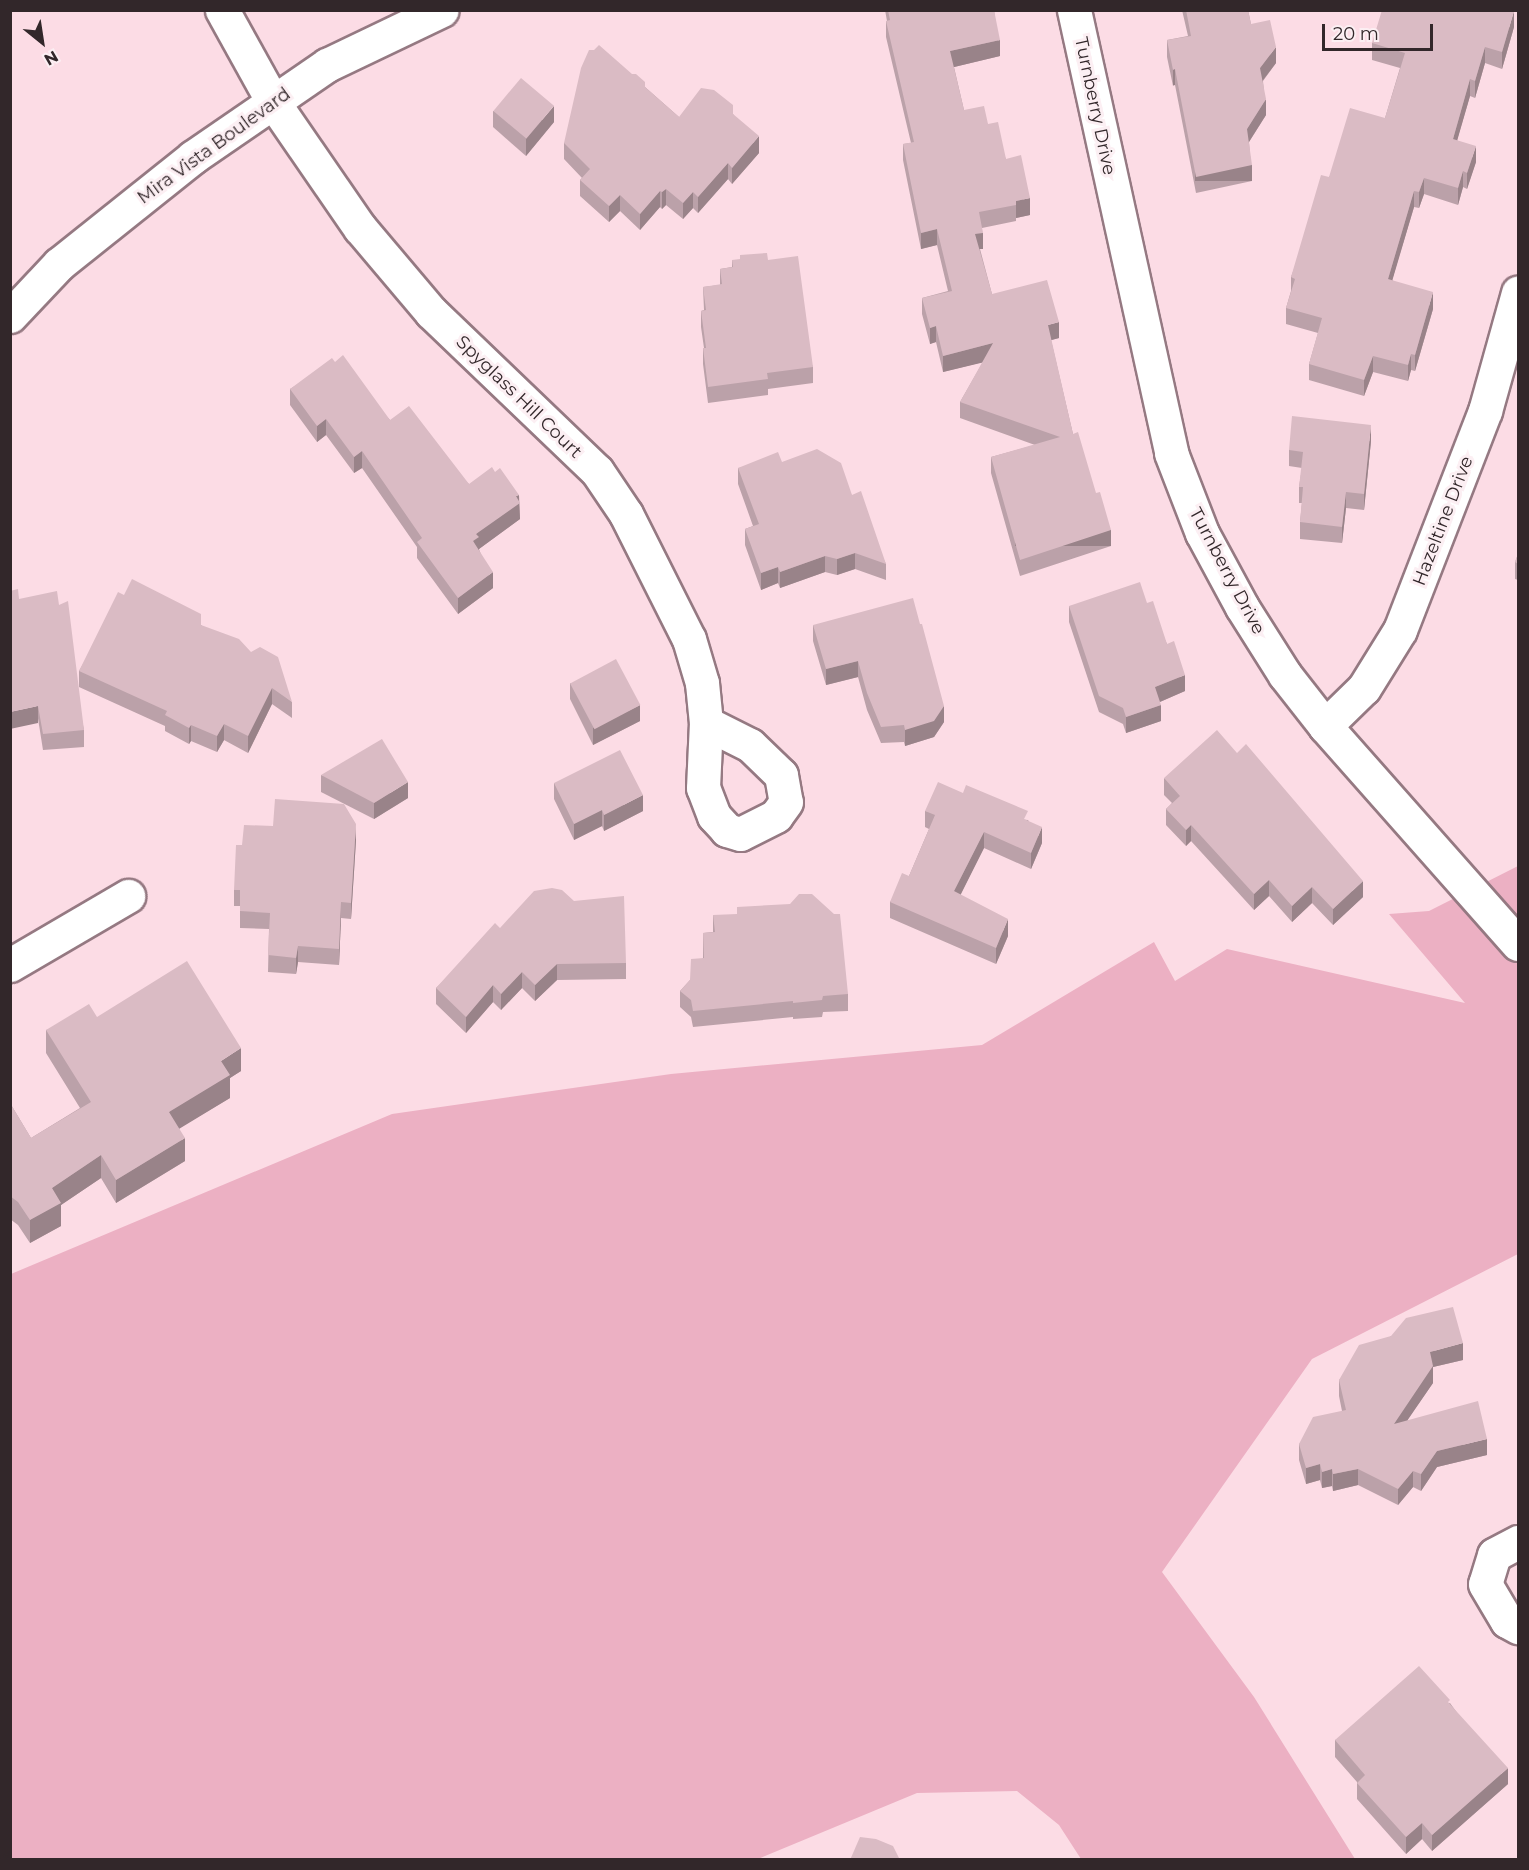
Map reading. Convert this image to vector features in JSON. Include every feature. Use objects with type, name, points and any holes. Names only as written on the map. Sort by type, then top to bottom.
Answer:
[{"type":"street","name":"Spyglass Hill Court","points":[[222,10],[273,102],[360,228],[431,312],[597,471],[626,514],[689,639],[702,683],[706,723]]},
{"type":"street","name":"Mira Vista Boulevard","points":[[10,316],[60,264],[193,157],[327,65],[442,10]]},
{"type":"street","name":"Turnberry Drive","points":[[1074,10],[1171,453],[1202,533],[1242,607],[1285,675],[1325,726],[1518,944]]},
{"type":"street","name":"Hazeltine Drive","points":[[1325,726],[1364,688],[1400,630],[1485,411],[1518,293]]},
{"type":"street","points":[[10,965],[128,896]]},
{"type":"street","points":[[1518,1542],[1494,1555],[1485,1584],[1507,1621],[1518,1627]]},
{"type":"shaded area","points":[[1518,866],[1518,1254],[1312,1359],[1162,1572],[1254,1697],[1355,1859],[1081,1859],[1059,1825],[1017,1791],[917,1793],[758,1859],[11,1860],[11,1274],[392,1114],[671,1074],[982,1045],[1154,942],[1175,981],[1227,949],[1465,1003],[1389,914],[1429,911]]},
{"type":"building","points":[[888,10],[994,10],[1000,40],[950,51],[964,110],[984,106],[988,124],[998,122],[1006,159],[1021,155],[1030,198],[1016,201],[1016,205],[979,212],[983,233],[975,234],[992,294],[1047,280],[1059,322],[1048,325],[1073,434],[1078,432],[1096,493],[1100,492],[1111,530],[1020,560],[991,457],[1060,437],[960,402],[993,343],[943,356],[936,326],[930,328],[922,298],[952,291],[937,229],[921,233],[903,144],[914,142],[886,21],[890,20]]},
{"type":"building","points":[[1186,10],[1248,10],[1251,24],[1270,20],[1276,47],[1260,68],[1266,99],[1247,129],[1252,165],[1196,177],[1175,69],[1173,70],[1167,40],[1191,36]]},
{"type":"building","points":[[1382,10],[1514,11],[1502,52],[1485,47],[1475,81],[1470,79],[1453,139],[1476,146],[1467,173],[1463,171],[1458,188],[1424,178],[1419,192],[1414,191],[1388,279],[1433,292],[1415,355],[1411,354],[1408,365],[1373,356],[1364,380],[1309,364],[1322,318],[1286,308],[1295,279],[1291,277],[1321,175],[1329,177],[1350,108],[1385,118],[1405,53],[1372,43]]},
{"type":"building","points":[[599,45],[632,74],[636,74],[645,82],[645,87],[679,117],[701,88],[714,90],[733,105],[733,114],[759,136],[732,168],[728,163],[698,197],[693,192],[683,203],[666,189],[660,191],[640,214],[620,195],[609,206],[580,180],[590,169],[564,143],[581,68],[589,50],[594,50]]},
{"type":"building","points":[[521,78],[554,106],[526,139],[493,111]]},
{"type":"building","points":[[767,253],[768,260],[798,256],[813,367],[767,373],[768,379],[708,387],[701,311],[706,310],[703,287],[722,284],[720,269],[733,267],[732,260],[740,259],[740,255]]},
{"type":"building","points":[[343,355],[390,420],[409,406],[469,484],[492,467],[495,472],[500,468],[519,495],[516,496],[520,503],[476,534],[479,537],[473,541],[493,572],[458,598],[417,542],[422,538],[362,451],[354,457],[326,419],[317,426],[290,389],[332,358],[335,362]]},
{"type":"building","points":[[1292,416],[1371,425],[1364,494],[1346,492],[1342,527],[1300,522],[1303,487],[1299,487],[1303,452],[1289,450]]},
{"type":"building","points":[[817,449],[841,463],[852,495],[861,491],[886,564],[855,553],[837,559],[825,556],[780,572],[778,567],[761,573],[745,529],[759,524],[738,468],[778,452],[782,462]]},
{"type":"building","points":[[132,579],[201,614],[201,625],[239,639],[251,652],[260,647],[278,657],[292,702],[272,688],[248,736],[224,724],[217,736],[191,725],[189,728],[165,715],[167,711],[79,671],[118,592],[124,595]]},
{"type":"building","points":[[1140,582],[1147,603],[1153,601],[1167,644],[1174,641],[1185,675],[1155,687],[1161,705],[1126,717],[1123,708],[1099,696],[1069,606]]},
{"type":"building","points":[[18,589],[19,599],[57,591],[59,605],[68,601],[84,730],[43,734],[38,706],[10,712],[10,591]]},
{"type":"building","points":[[913,598],[944,706],[934,721],[905,730],[904,725],[881,727],[867,693],[858,661],[826,669],[813,625]]},
{"type":"building","points":[[616,659],[640,705],[594,729],[570,683]]},
{"type":"building","points":[[1217,730],[1237,753],[1246,744],[1363,881],[1333,909],[1312,887],[1292,906],[1269,880],[1254,894],[1191,825],[1186,830],[1166,809],[1180,796],[1164,778]]},
{"type":"building","points":[[382,739],[408,782],[374,803],[321,775]]},
{"type":"building","points":[[620,750],[643,795],[604,815],[602,810],[574,824],[554,783]]},
{"type":"building","points":[[938,782],[963,793],[966,785],[1028,811],[1024,819],[1042,827],[1031,853],[984,832],[954,891],[1008,919],[996,948],[890,902],[902,873],[909,876],[935,815],[925,811]]},
{"type":"building","points":[[275,799],[344,804],[356,824],[351,903],[341,902],[339,949],[298,946],[296,958],[268,955],[270,913],[240,911],[240,890],[234,890],[236,845],[242,845],[244,825],[273,826]]},
{"type":"building","points":[[552,888],[562,890],[574,901],[624,896],[626,963],[557,964],[535,985],[522,972],[501,994],[493,985],[466,1017],[436,988],[495,923],[500,928],[534,891]]},
{"type":"building","points":[[799,894],[812,894],[834,914],[840,914],[848,994],[823,996],[822,1000],[693,1011],[691,1000],[680,991],[690,980],[691,959],[704,958],[703,933],[715,932],[713,915],[737,914],[737,907],[790,904]]},
{"type":"building","points":[[187,961],[241,1048],[221,1061],[230,1075],[169,1112],[185,1138],[116,1180],[101,1155],[52,1188],[61,1203],[30,1220],[18,1202],[10,1196],[10,1103],[31,1138],[91,1102],[46,1030],[89,1004],[97,1017]]},
{"type":"building","points":[[1453,1307],[1463,1343],[1430,1352],[1433,1366],[1394,1424],[1478,1401],[1487,1439],[1437,1451],[1421,1474],[1413,1471],[1398,1489],[1358,1469],[1333,1474],[1332,1469],[1322,1472],[1320,1464],[1306,1468],[1299,1444],[1313,1417],[1346,1410],[1339,1380],[1359,1345],[1391,1336],[1406,1318]]},
{"type":"building","points":[[1419,1666],[1450,1700],[1448,1702],[1508,1768],[1432,1835],[1422,1823],[1406,1837],[1357,1783],[1365,1775],[1335,1740]]},
{"type":"building","points":[[860,1837],[876,1839],[893,1846],[900,1860],[850,1860]]}]
